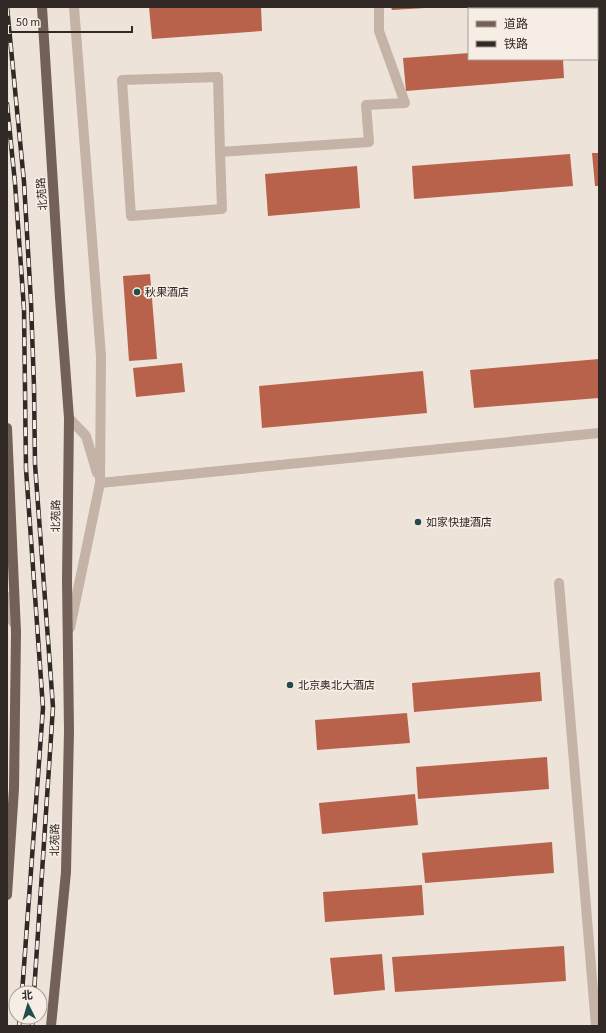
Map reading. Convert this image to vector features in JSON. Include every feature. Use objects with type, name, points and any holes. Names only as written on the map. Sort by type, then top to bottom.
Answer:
[{"type":"main road","name":"北苑路","points":[[42,7],[69,418],[67,580],[69,731],[66,872],[51,1026]]},
{"type":"main road","points":[[7,428],[16,632],[14,789],[7,896]]},
{"type":"street","points":[[68,636],[100,482],[101,356],[74,7]]},
{"type":"street","points":[[220,152],[369,142],[366,105],[405,103],[379,32],[379,7]]},
{"type":"street","points":[[218,77],[220,152],[222,209],[131,216],[122,80],[218,77]]},
{"type":"street","points":[[69,418],[86,436],[100,482]]},
{"type":"street","points":[[100,482],[599,433]]},
{"type":"street","points":[[559,583],[596,1026]]},
{"type":"street","points":[[7,597],[16,632]]},
{"type":"building","points":[[149,7],[261,7],[262,31],[152,39]]},
{"type":"building","points":[[391,7],[425,7],[425,8],[392,10]]},
{"type":"building","points":[[598,23],[599,23],[598,57]]},
{"type":"building","points":[[468,53],[468,60],[563,60],[564,78],[406,91],[403,58]]},
{"type":"building","points":[[592,153],[599,153],[599,186],[595,186]]},
{"type":"building","points":[[570,154],[573,186],[414,199],[412,166]]},
{"type":"building","points":[[357,166],[360,208],[268,216],[265,174]]},
{"type":"building","points":[[150,274],[157,359],[129,361],[123,276]]},
{"type":"building","points":[[599,359],[599,398],[474,408],[470,370]]},
{"type":"building","points":[[182,363],[185,392],[136,397],[133,368]]},
{"type":"building","points":[[423,371],[427,413],[262,428],[259,386]]},
{"type":"building","points":[[540,672],[542,701],[414,712],[412,683]]},
{"type":"building","points":[[407,713],[410,743],[317,750],[315,720]]},
{"type":"building","points":[[547,757],[549,789],[418,799],[416,767]]},
{"type":"building","points":[[415,794],[418,825],[322,834],[319,803]]},
{"type":"building","points":[[552,842],[554,873],[425,883],[422,853]]},
{"type":"building","points":[[422,885],[424,915],[325,922],[323,892]]},
{"type":"building","points":[[564,946],[566,981],[395,992],[392,957]]},
{"type":"building","points":[[382,954],[385,990],[334,995],[330,958]]},
{"type":"railway","points":[[7,7],[24,182],[31,302],[35,464],[53,707],[35,985]]},
{"type":"railway","points":[[7,104],[15,183],[24,309],[26,469],[43,708],[23,985]]},
{"type":"place","name":"秋果酒店","points":[[137,292]]},
{"type":"place","name":"如家快捷酒店","points":[[418,522]]},
{"type":"place","name":"北京奥北大酒店","points":[[290,685]]}]
